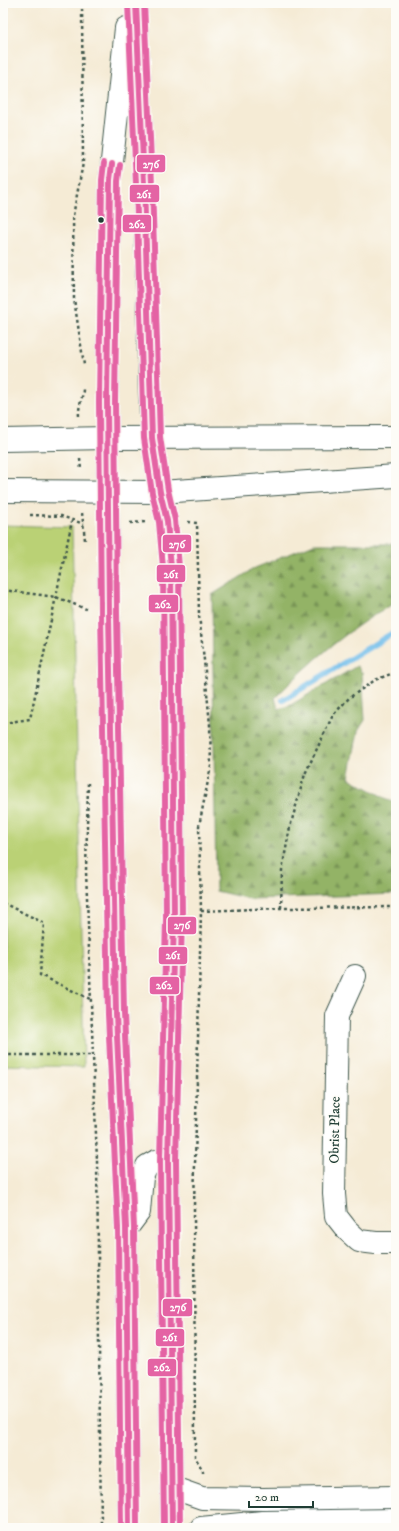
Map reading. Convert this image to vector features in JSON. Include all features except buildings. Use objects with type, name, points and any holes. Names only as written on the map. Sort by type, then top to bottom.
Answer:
[{"type":"street","points":[[129,3],[110,180],[108,438],[109,652],[116,1014],[126,1228],[129,1528]]},
{"type":"street","points":[[136,3],[144,184],[152,438],[160,492],[167,521],[171,575],[174,918],[168,1161],[172,1528]]},
{"type":"street","points":[[3,440],[396,437]]},
{"type":"street","points":[[3,491],[160,492],[396,476]]},
{"type":"street","name":"Obrist Place","points":[[355,976],[337,1016],[334,1194],[336,1216],[347,1230],[359,1241],[396,1243]]},
{"type":"street","points":[[126,1228],[139,1212],[142,1177],[147,1166],[156,1161],[168,1161]]},
{"type":"street","points":[[171,1487],[202,1498],[263,1500],[396,1497]]},
{"type":"street","points":[[201,1528],[262,1522],[344,1525],[396,1520]]},
{"type":"path","points":[[3,723],[30,719],[72,521]]},
{"type":"path","points":[[3,590],[56,597],[86,609]]},
{"type":"path","points":[[281,908],[282,870],[290,827],[305,774],[333,715],[349,698],[375,680],[396,672]]},
{"type":"path","points":[[3,903],[44,923],[40,975],[90,999]]},
{"type":"path","points":[[201,911],[281,908],[396,907]]},
{"type":"path","points":[[3,1055],[94,1055]]},
{"type":"green space","points":[[3,525],[72,527],[84,1067],[3,1065]]},
{"type":"green space","points":[[314,544],[396,544],[396,602],[363,622],[347,634],[317,658],[275,698],[278,709],[289,706],[357,666],[362,673],[365,720],[358,731],[349,778],[396,804],[396,894],[250,899],[216,891],[212,595],[255,568]]},
{"type":"waterway","points":[[283,700],[396,631]]},
{"type":"transit line","name":"262","points":[[128,3],[136,184],[144,438],[152,493],[159,522],[163,567],[166,918],[160,1161],[164,1528]]},
{"type":"transit line","name":"261","points":[[136,3],[144,184],[152,438],[160,492],[167,521],[171,567],[174,918],[168,1161],[172,1528]]},
{"type":"transit line","name":"276","points":[[144,3],[152,184],[160,437],[168,490],[175,520],[179,567],[182,918],[176,1161],[180,1528]]},
{"type":"transit line","name":"262","points":[[104,163],[102,180],[99,402],[101,613],[108,1014],[118,1228],[121,1528]]},
{"type":"transit line","name":"261","points":[[112,164],[110,180],[107,402],[109,613],[116,1014],[126,1228],[129,1528]]},
{"type":"transit line","name":"276","points":[[120,165],[118,181],[115,402],[117,613],[124,1014],[134,1228],[137,1528]]}]
